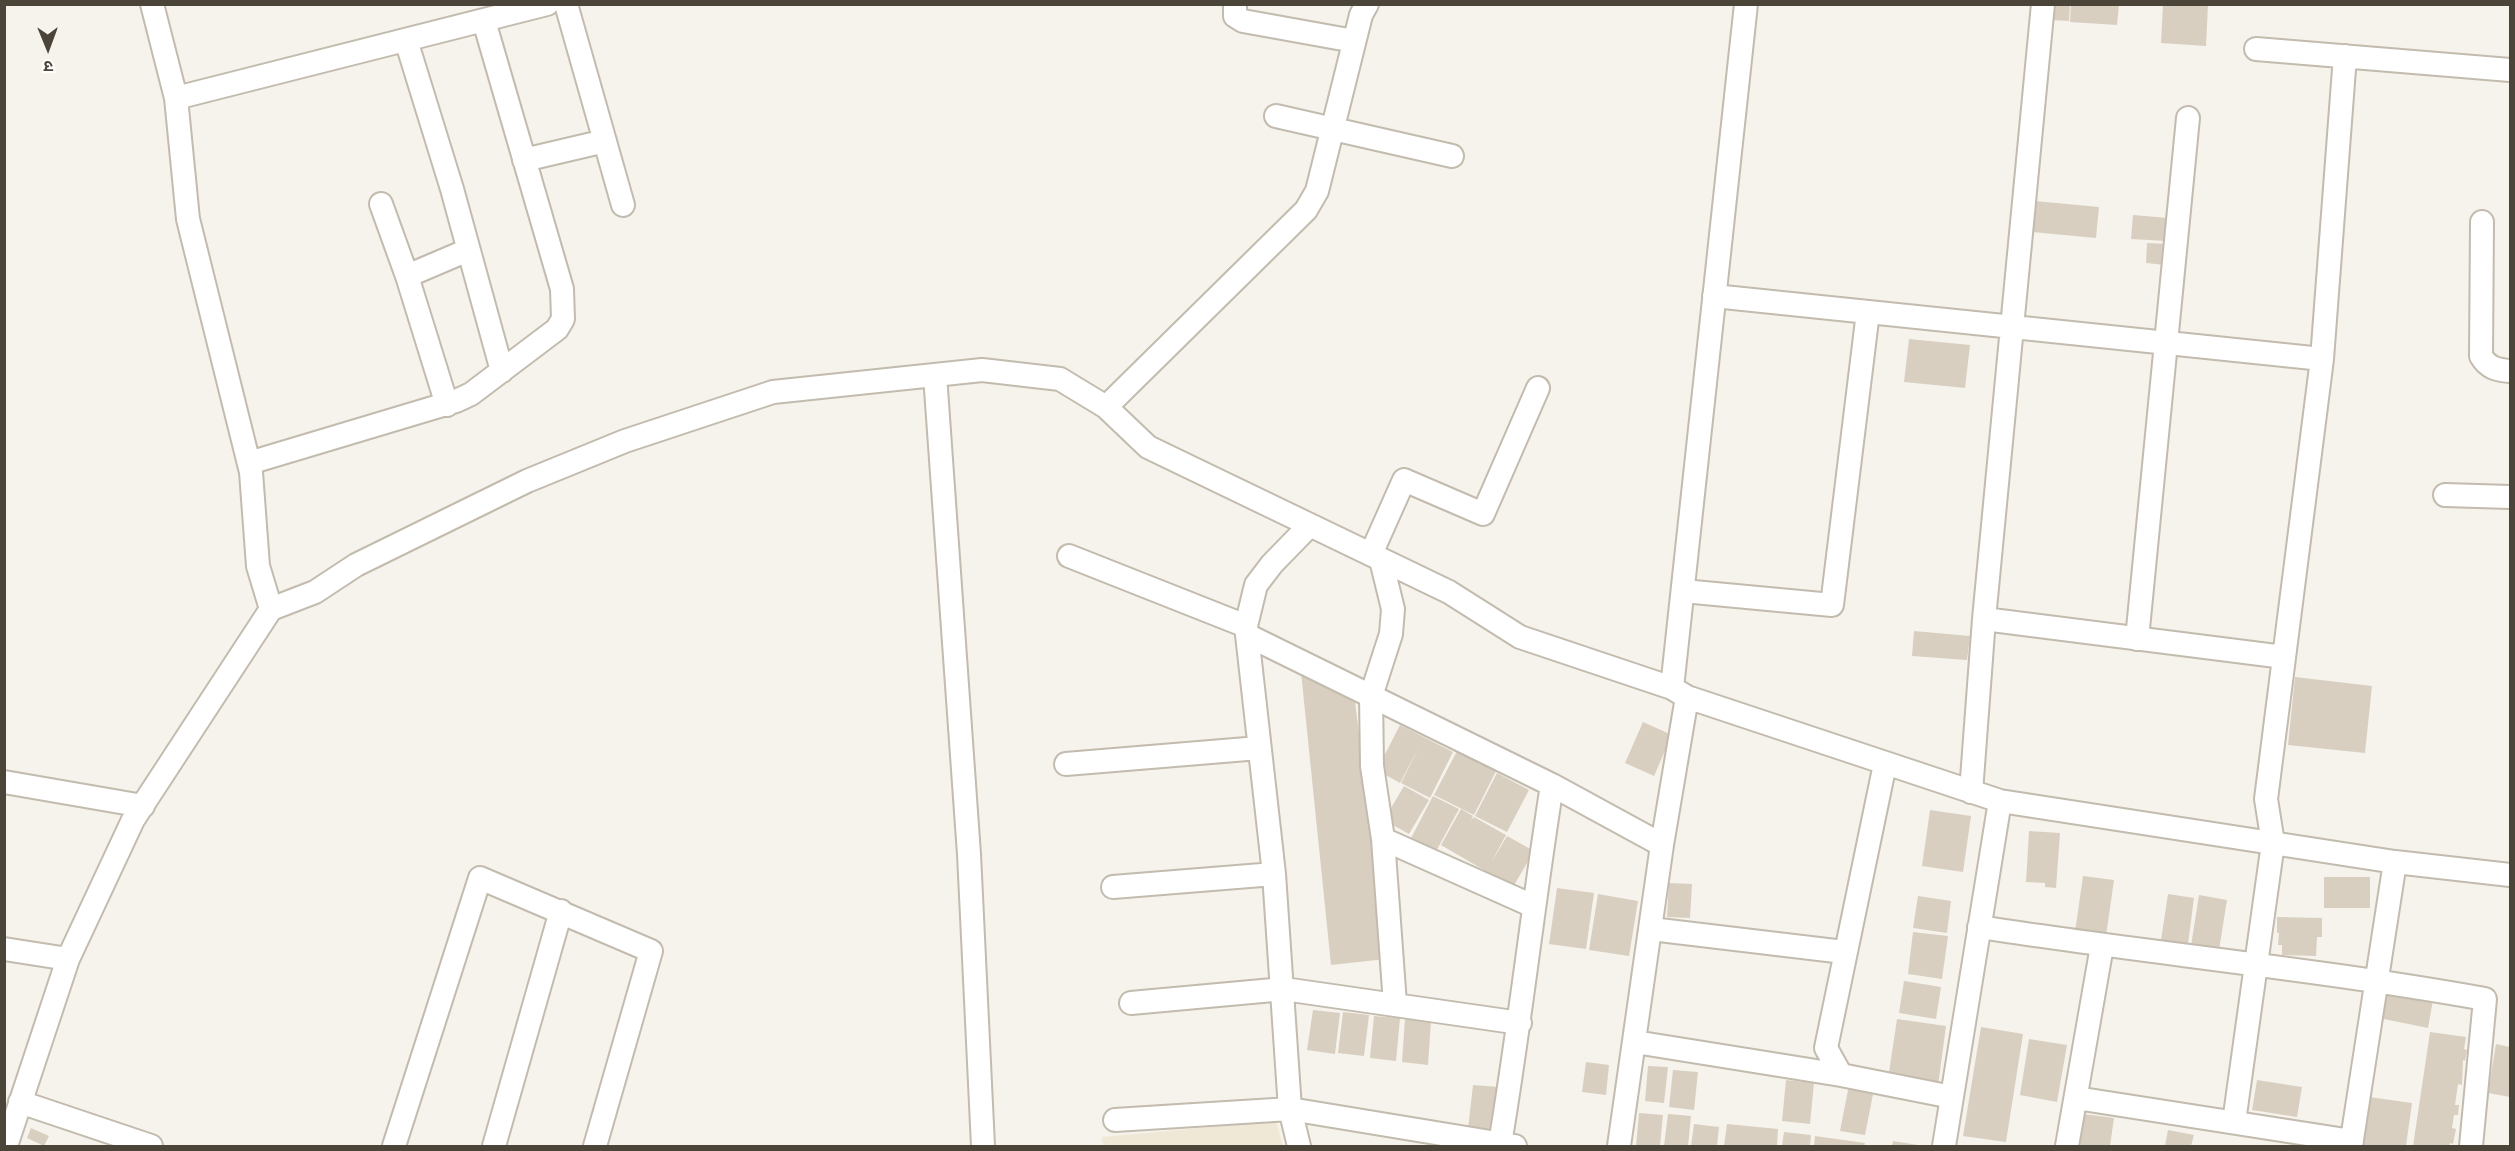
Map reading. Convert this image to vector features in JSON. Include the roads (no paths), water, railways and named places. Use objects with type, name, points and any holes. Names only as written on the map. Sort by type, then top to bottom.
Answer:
[{"type":"street","points":[[152,4],[176,98],[188,219],[249,463],[258,566],[272,609]]},
{"type":"street","points":[[176,98],[547,4]]},
{"type":"street","points":[[566,4],[623,205]]},
{"type":"street","points":[[1235,4],[1235,16],[1243,21],[1354,41]]},
{"type":"street","points":[[1106,407],[1306,210],[1317,191],[1354,41],[1361,15],[1367,4]]},
{"type":"street","points":[[1619,1146],[1652,929],[1679,693],[1683,591],[1746,4]]},
{"type":"street","points":[[1971,792],[1984,619],[2014,328],[2043,4]]},
{"type":"street","points":[[249,463],[447,405],[471,394],[557,329],[563,319],[562,289],[484,21]]},
{"type":"street","points":[[406,40],[502,371]]},
{"type":"street","points":[[2256,49],[2511,70]]},
{"type":"street","points":[[2234,1122],[2258,966],[2273,843],[2266,799],[2322,359],[2345,56]]},
{"type":"street","points":[[1276,116],[1452,156]]},
{"type":"street","points":[[2137,639],[2168,344],[2188,118]]},
{"type":"street","points":[[524,159],[604,141]]},
{"type":"street","points":[[381,204],[407,276],[447,405]]},
{"type":"street","points":[[2482,222],[2481,356],[2487,365],[2511,371]]},
{"type":"street","points":[[407,276],[468,250]]},
{"type":"street","points":[[1714,296],[2322,359]]},
{"type":"street","points":[[1683,591],[1832,605],[1868,312]]},
{"type":"street","points":[[6,1146],[68,959],[133,820],[272,609],[315,592],[356,565],[527,481],[625,441],[773,392],[982,370],[1060,379],[1106,407],[1148,447],[1449,592],[1520,637],[1886,764],[2000,801],[2395,862],[2511,875]]},
{"type":"street","points":[[935,375],[969,854],[983,1146]]},
{"type":"street","points":[[1395,1004],[1383,839],[1372,766],[1371,696],[1391,634],[1393,609],[1376,557],[1404,480],[1483,514],[1538,388]]},
{"type":"street","points":[[2445,495],[2511,497]]},
{"type":"street","points":[[1299,1146],[1290,1108],[1284,989],[1274,874],[1247,631],[1256,585],[1272,564],[1310,525]]},
{"type":"street","points":[[1069,555],[1247,631],[1371,696],[1552,785],[1662,844]]},
{"type":"street","points":[[1984,619],[2284,657]]},
{"type":"street","points":[[1066,764],[1259,748]]},
{"type":"street","points":[[1841,1075],[1826,1048],[1844,952],[1886,764]]},
{"type":"street","points":[[4,782],[143,806]]},
{"type":"street","points":[[1115,1120],[1290,1108],[1508,1145],[1533,906],[1552,785]]},
{"type":"street","points":[[1944,1146],[2000,801]]},
{"type":"street","points":[[1383,839],[1533,906]]},
{"type":"street","points":[[2076,1098],[2234,1122],[2351,1144],[2395,862]]},
{"type":"street","points":[[1113,887],[1274,874]]},
{"type":"street","points":[[394,1146],[480,878],[651,951],[595,1146]]},
{"type":"street","points":[[494,1146],[561,911]]},
{"type":"street","points":[[1979,927],[2102,946],[2375,979],[2485,999],[2470,1146]]},
{"type":"street","points":[[1652,929],[1844,952]]},
{"type":"street","points":[[2067,1146],[2102,946]]},
{"type":"street","points":[[4,949],[68,959]]},
{"type":"street","points":[[1131,1004],[1284,989],[1520,1023]]},
{"type":"street","points":[[1635,1042],[1841,1075],[1952,1097]]},
{"type":"street","points":[[20,1102],[150,1146]]}]
